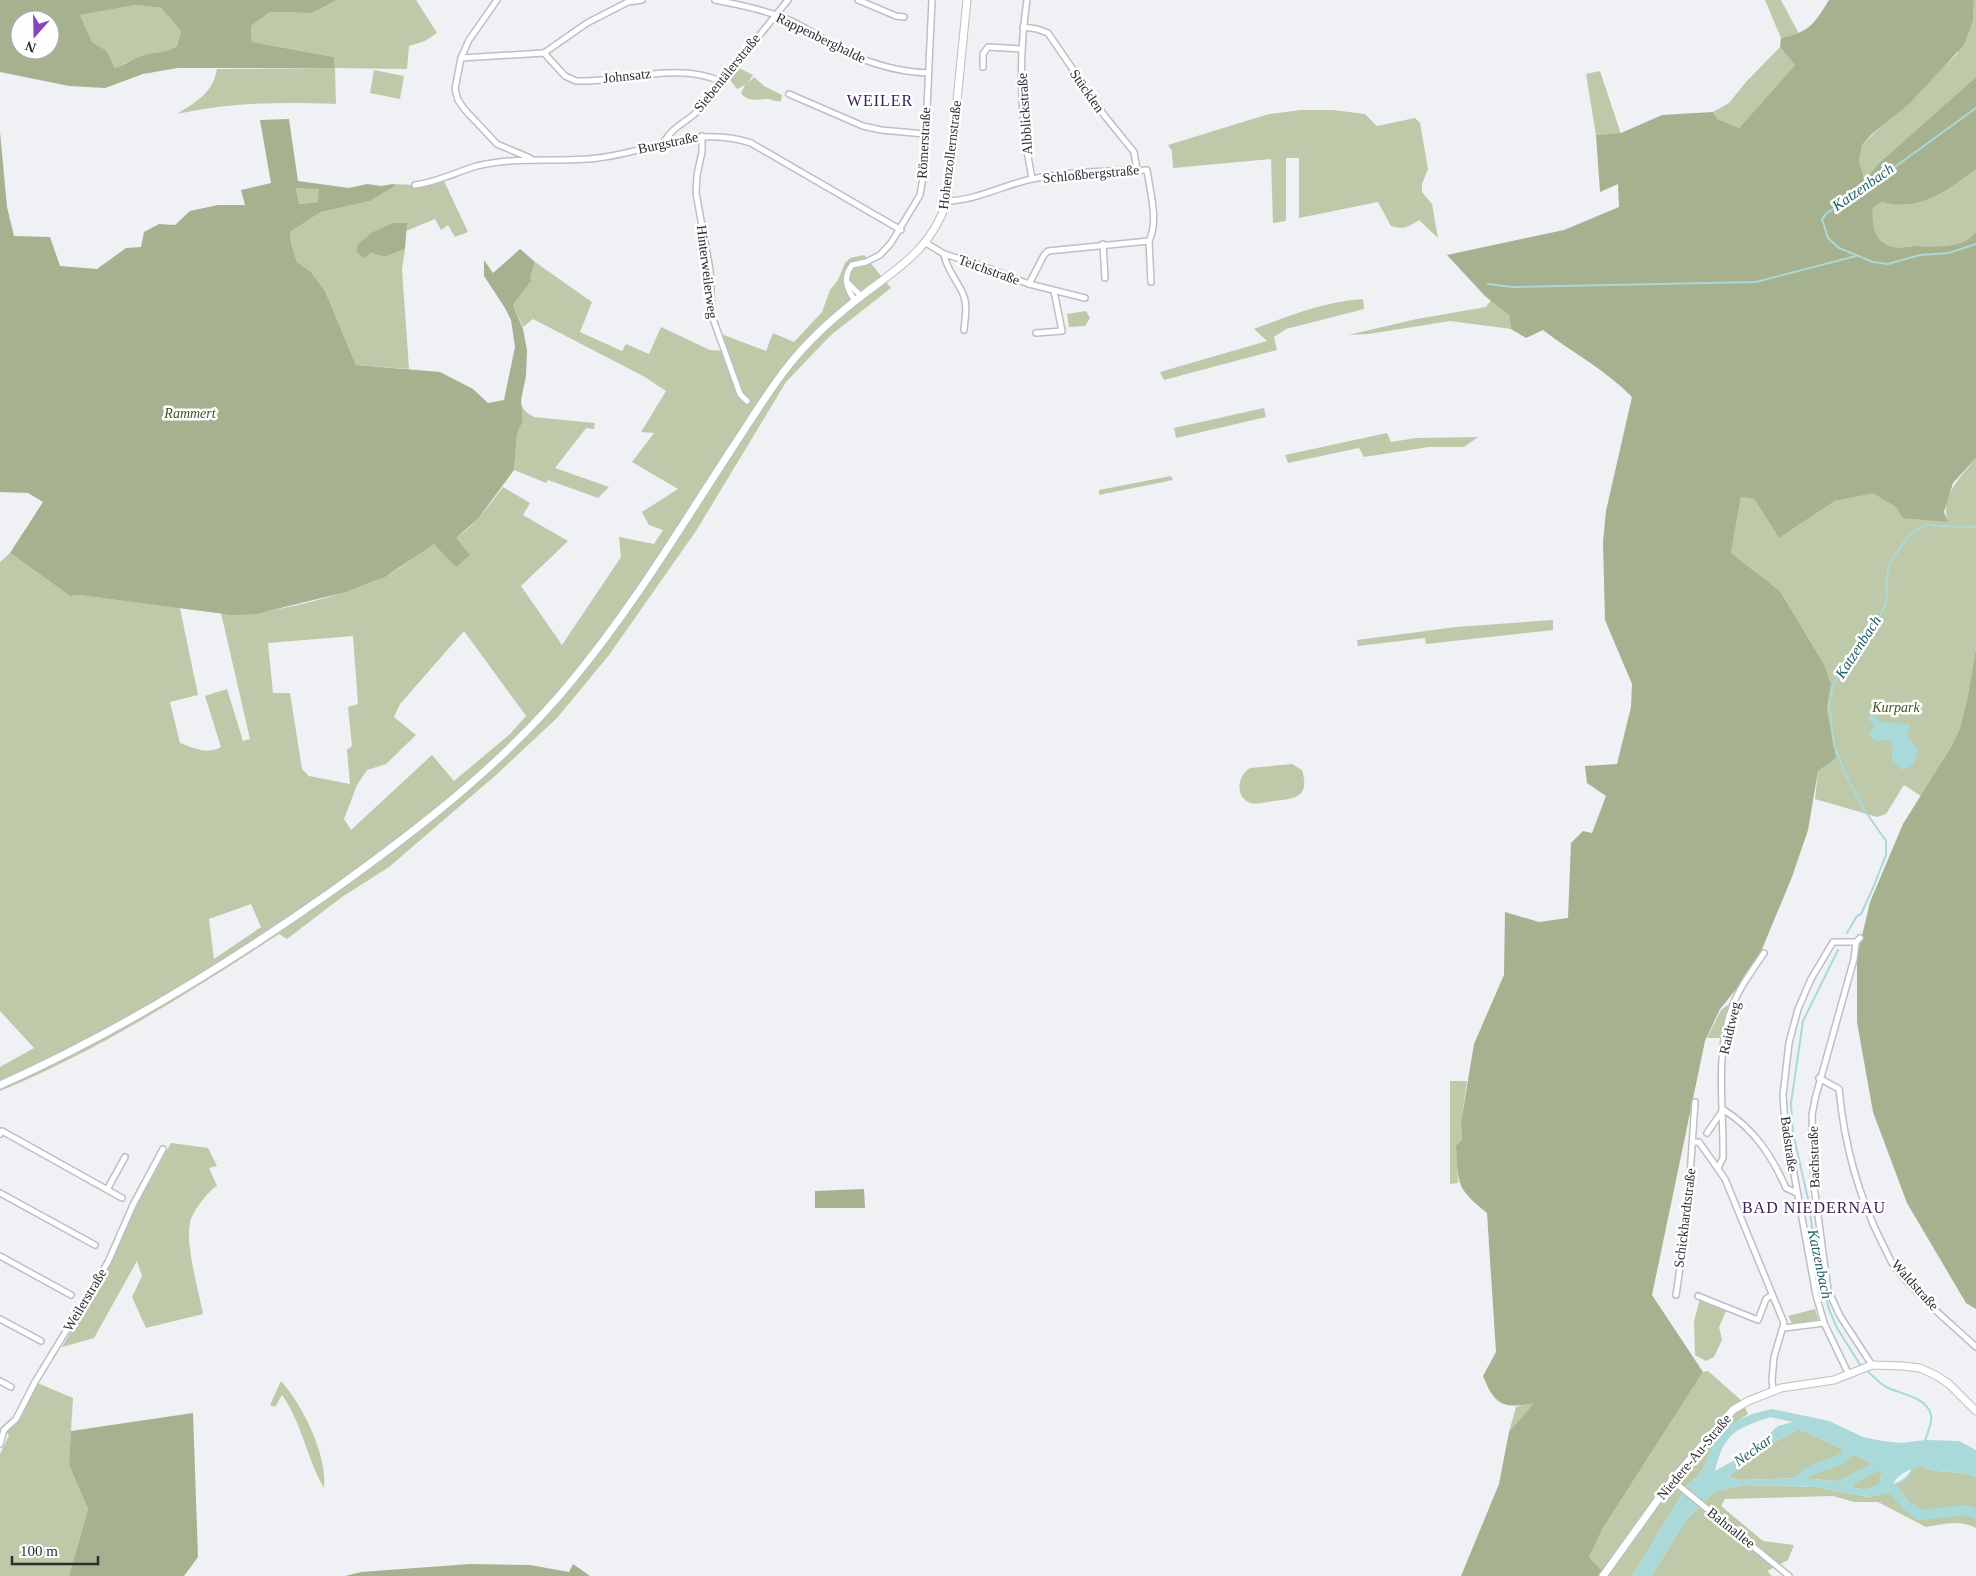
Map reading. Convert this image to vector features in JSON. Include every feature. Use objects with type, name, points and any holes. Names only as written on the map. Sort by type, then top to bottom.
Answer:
[{"type":"main road","name":"Hohenzollernstraße","points":[[0,1085],[72,1051],[166,999],[276,930],[389,850],[492,765],[554,702],[593,654],[628,606],[780,377],[822,329],[858,299],[901,268],[926,243],[940,221],[947,201],[967,0]]},
{"type":"main road","name":"Niedere-Au-Straße","points":[[1603,1576],[1672,1480],[1733,1410],[1773,1390],[1851,1374],[1870,1366]]},
{"type":"main road","points":[[1870,1366],[1903,1366],[1928,1371],[1948,1384],[1976,1412]]},
{"type":"street","points":[[497,0],[469,40],[461,58],[455,89],[458,100],[465,110],[497,144],[530,158]]},
{"type":"street","points":[[461,58],[544,53],[587,23],[628,1],[642,0]]},
{"type":"street","name":"Rappenberghalde","points":[[715,0],[756,8],[789,20],[850,54],[874,64],[907,72],[928,73]]},
{"type":"street","name":"Siebentälerstraße","points":[[664,142],[673,129],[690,120],[699,110],[788,0]]},
{"type":"street","points":[[858,0],[875,8],[904,17]]},
{"type":"street","points":[[875,8],[877,0]]},
{"type":"street","name":"Römerstraße","points":[[858,299],[846,282],[847,272],[852,265],[866,262],[880,255],[901,230],[920,195],[932,0]]},
{"type":"street","name":"Albblickstraße","points":[[1027,0],[1021,49],[1022,106],[1025,146],[1032,179]]},
{"type":"street","name":"Stücklen","points":[[1023,27],[1048,33],[1104,115],[1134,152],[1137,170]]},
{"type":"street","points":[[983,67],[983,54],[988,48],[1021,49]]},
{"type":"street","name":"Johnsatz","points":[[544,53],[564,76],[576,81],[658,73],[703,76],[721,82]]},
{"type":"street","points":[[790,94],[863,126],[881,130],[925,134]]},
{"type":"street","name":"Burgstraße","points":[[415,185],[443,180],[476,166],[530,158],[599,158],[664,142],[702,136],[732,137],[751,143],[901,230]]},
{"type":"street","name":"Hinterweilerweg","points":[[702,136],[702,152],[697,175],[696,193],[710,270],[712,316],[740,394],[747,401]]},
{"type":"street","name":"Schloßbergstraße","points":[[947,201],[960,200],[1032,179],[1147,170],[1154,222],[1153,233],[1149,241]]},
{"type":"street","points":[[1029,284],[1044,255],[1048,252],[1103,244],[1149,241],[1151,282]]},
{"type":"street","name":"Teichstraße","points":[[926,243],[944,254],[977,264],[1029,284],[1085,298]]},
{"type":"street","points":[[1103,244],[1105,278]]},
{"type":"street","points":[[944,254],[945,264],[963,294],[966,307],[964,330]]},
{"type":"street","points":[[1036,333],[1062,331],[1054,290]]},
{"type":"street","name":"Bachstraße","points":[[1858,940],[1819,1078],[1812,1115],[1813,1163],[1828,1290],[1840,1316],[1870,1366]]},
{"type":"street","name":"Badstraße","points":[[1851,1374],[1824,1323],[1816,1294],[1785,1124],[1783,1094],[1792,1033],[1804,994],[1833,942],[1858,940]]},
{"type":"street","name":"Raidtweg","points":[[1718,1168],[1723,1158],[1724,1110],[1722,1066],[1724,1038],[1731,1010],[1738,993],[1764,954]]},
{"type":"street","name":"Waldstraße","points":[[1819,1078],[1839,1089],[1842,1119],[1852,1163],[1872,1223],[1893,1265],[1916,1290],[1976,1347]]},
{"type":"street","name":"Schickhardtstraße","points":[[1676,1295],[1687,1220],[1694,1142],[1695,1102]]},
{"type":"street","points":[[1707,1134],[1724,1110],[1737,1118],[1756,1136],[1776,1165],[1786,1188],[1797,1193]]},
{"type":"street","points":[[1,1133],[108,1188],[122,1198]]},
{"type":"street","points":[[1694,1142],[1699,1142],[1725,1179],[1784,1328],[1774,1357],[1773,1390]]},
{"type":"street","name":"Weilerstraße","points":[[0,1444],[2,1428],[16,1419],[108,1262],[133,1205],[163,1149]]},
{"type":"street","points":[[108,1188],[125,1157]]},
{"type":"street","points":[[0,1193],[95,1245]]},
{"type":"street","points":[[0,1256],[71,1295]]},
{"type":"street","points":[[1698,1296],[1758,1320],[1766,1300],[1772,1295]]},
{"type":"street","points":[[0,1319],[40,1342]]},
{"type":"street","points":[[1784,1328],[1824,1323]]},
{"type":"street","points":[[0,1381],[11,1387]]},
{"type":"street","name":"Bahnallee","points":[[1672,1480],[1789,1576]]},
{"type":"green space","points":[[0,0],[337,0],[312,13],[270,12],[251,26],[252,42],[334,57],[335,68],[178,68],[143,74],[105,88],[69,86],[0,72]],"holes":[[[136,5],[161,8],[181,31],[177,46],[167,51],[141,56],[115,68],[107,51],[92,42],[80,15]]]},
{"type":"green space","points":[[337,0],[416,0],[437,33],[425,41],[409,46],[407,69],[335,68],[334,57],[252,42],[251,26],[270,12],[312,13]]},
{"type":"green space","points":[[1765,0],[1781,0],[1799,34],[1781,38]]},
{"type":"green space","points":[[1829,0],[1974,0],[1973,21],[1964,45],[1909,104],[1872,134],[1862,145],[1859,162],[1865,181],[1878,164],[1976,77],[1976,169],[1944,192],[1921,202],[1896,204],[1882,202],[1873,208],[1873,223],[1875,232],[1880,240],[1895,247],[1947,246],[1963,242],[1976,232],[1976,458],[1953,483],[1944,512],[1948,522],[1903,518],[1896,507],[1873,493],[1835,501],[1779,538],[1754,499],[1741,497],[1731,553],[1780,591],[1825,666],[1831,684],[1827,709],[1836,758],[1818,771],[1808,830],[1792,877],[1755,966],[1720,1009],[1705,1041],[1652,1295],[1703,1372],[1603,1528],[1589,1557],[1607,1576],[1461,1576],[1499,1484],[1509,1432],[1534,1403],[1515,1406],[1502,1403],[1492,1394],[1483,1376],[1496,1352],[1487,1213],[1464,1191],[1457,1169],[1456,1146],[1462,1139],[1461,1122],[1474,1044],[1504,975],[1505,912],[1539,922],[1568,918],[1571,843],[1583,831],[1592,833],[1606,796],[1587,783],[1585,766],[1617,764],[1631,707],[1632,684],[1605,620],[1603,542],[1606,511],[1632,397],[1600,370],[1543,330],[1526,338],[1511,329],[1509,315],[1485,296],[1447,255],[1564,230],[1619,207],[1618,184],[1600,192],[1596,135],[1621,133],[1662,115],[1713,112],[1717,119],[1739,128],[1795,65],[1780,47],[1781,38],[1805,30],[1815,21]]},
{"type":"green space","points":[[1974,0],[1976,0],[1976,77],[1878,164],[1865,182],[1859,162],[1862,145],[1957,54],[1973,21]]},
{"type":"green space","points":[[136,5],[161,8],[181,31],[177,46],[166,51],[141,56],[115,68],[107,51],[92,42],[80,15]]},
{"type":"green space","points":[[1780,47],[1795,65],[1739,128],[1716,119],[1713,112],[1729,103],[1746,82]]},
{"type":"green space","points":[[335,68],[336,104],[237,105],[177,114],[208,91],[217,69]]},
{"type":"green space","points":[[739,68],[753,75],[748,83],[754,77],[764,86],[782,95],[781,101],[769,99],[754,100],[744,96],[741,93],[745,85],[737,89],[730,80]]},
{"type":"green space","points":[[374,70],[404,76],[400,99],[370,93]]},
{"type":"green space","points":[[1600,71],[1621,134],[1596,135],[1586,74]]},
{"type":"green space","points":[[1301,110],[1333,110],[1365,114],[1377,126],[1415,118],[1420,123],[1428,169],[1422,184],[1422,192],[1432,204],[1438,238],[1419,220],[1406,227],[1391,226],[1378,202],[1299,218],[1299,158],[1286,158],[1286,221],[1273,223],[1271,159],[1173,168],[1172,151],[1168,145],[1269,114]]},
{"type":"green space","name":"Rammert","points":[[289,119],[298,181],[349,188],[367,184],[381,186],[393,184],[395,186],[370,201],[321,212],[290,232],[291,243],[297,262],[311,272],[325,291],[356,365],[440,372],[473,389],[488,403],[504,400],[515,347],[511,320],[484,276],[484,260],[493,273],[520,249],[535,262],[530,278],[532,280],[513,305],[523,329],[527,350],[526,376],[521,400],[523,421],[517,434],[514,470],[478,519],[456,538],[470,555],[456,567],[434,544],[385,577],[346,592],[256,614],[232,615],[79,595],[70,596],[10,553],[43,502],[28,493],[0,492],[0,132],[7,207],[14,236],[50,237],[60,266],[97,269],[126,248],[141,247],[144,232],[159,224],[175,225],[190,211],[218,205],[245,205],[241,190],[271,183],[260,120]],"holes":[[[296,188],[319,189],[318,202],[299,204]]]},
{"type":"green space","points":[[1976,169],[1976,232],[1970,238],[1947,246],[1899,248],[1892,247],[1880,240],[1875,232],[1873,223],[1873,208],[1882,202],[1908,204],[1932,197]]},
{"type":"green space","points":[[443,179],[468,232],[455,237],[448,225],[441,230],[435,219],[406,231],[406,223],[371,253],[385,257],[405,249],[402,269],[409,369],[356,365],[325,291],[311,272],[297,262],[291,243],[290,232],[321,212],[370,201],[395,186],[393,184],[415,185]]},
{"type":"green space","points":[[296,187],[320,189],[318,202],[299,204]]},
{"type":"green space","points":[[393,223],[407,223],[405,249],[385,257],[371,253],[363,258],[357,252],[357,245],[373,232]]},
{"type":"green space","points":[[864,255],[891,288],[831,335],[786,382],[696,531],[609,655],[557,718],[496,775],[389,867],[342,897],[287,939],[279,934],[177,999],[108,1039],[72,1058],[0,1091],[0,1067],[34,1048],[0,1011],[0,562],[10,553],[70,596],[79,595],[180,608],[198,695],[170,702],[180,743],[206,751],[221,747],[205,696],[227,689],[243,741],[250,739],[221,613],[258,612],[304,604],[349,591],[384,577],[432,545],[454,539],[464,532],[482,514],[503,487],[530,503],[523,515],[568,541],[521,586],[562,645],[621,557],[619,537],[654,544],[663,530],[649,525],[642,512],[678,489],[632,462],[654,433],[641,432],[666,391],[645,377],[533,319],[523,327],[513,305],[532,280],[530,278],[535,262],[592,302],[580,332],[622,351],[626,344],[649,354],[661,327],[710,350],[724,351],[716,332],[766,351],[773,333],[794,342],[822,312],[830,290],[838,280],[845,263],[850,258]],"holes":[[[464,631],[526,716],[510,734],[454,781],[432,755],[351,830],[344,819],[357,785],[367,770],[386,764],[416,735],[394,717],[400,704]],[[353,636],[358,704],[348,707],[352,746],[347,750],[350,784],[309,776],[302,769],[290,693],[273,693],[268,643]],[[251,904],[261,927],[214,959],[209,919]]]},
{"type":"green space","points":[[1363,299],[1364,309],[1286,329],[1274,337],[1277,350],[1164,380],[1160,372],[1267,341],[1254,329],[1281,319],[1321,306]]},
{"type":"green space","points":[[1491,300],[1509,315],[1511,329],[1450,321],[1369,334],[1348,335],[1417,319],[1486,307]]},
{"type":"green space","points":[[1086,311],[1090,318],[1085,326],[1069,327],[1067,314]]},
{"type":"green space","points":[[521,405],[526,412],[534,417],[595,423],[594,429],[586,428],[555,468],[609,487],[598,498],[548,480],[546,483],[514,470],[517,434],[523,421]]},
{"type":"green space","points":[[1264,408],[1266,417],[1176,438],[1174,428]]},
{"type":"green space","points":[[1387,433],[1391,442],[1416,438],[1478,437],[1464,447],[1429,447],[1364,457],[1359,448],[1288,463],[1285,455]]},
{"type":"green space","name":"Kurpark","points":[[1976,458],[1976,649],[1960,728],[1951,747],[1921,796],[1904,785],[1886,814],[1877,817],[1815,799],[1818,771],[1835,758],[1827,709],[1831,684],[1825,666],[1780,591],[1731,553],[1741,497],[1754,499],[1779,538],[1835,501],[1873,492],[1896,507],[1948,522],[1946,504],[1949,495],[1958,480]]},
{"type":"green space","points":[[1171,476],[1173,480],[1099,495],[1099,490]]},
{"type":"green space","points":[[1553,620],[1553,630],[1426,644],[1425,638],[1358,646],[1357,640],[1456,627]]},
{"type":"green space","points":[[1976,649],[1976,1309],[1966,1303],[1907,1203],[1873,1112],[1857,1022],[1857,957],[1870,902],[1903,824],[1951,747],[1960,728]]},
{"type":"green space","points":[[1292,764],[1302,770],[1304,786],[1299,795],[1288,799],[1255,804],[1245,800],[1242,796],[1240,791],[1241,780],[1250,768]]},
{"type":"green space","points":[[1728,1005],[1731,1006],[1721,1038],[1707,1038],[1721,1010]]},
{"type":"green space","points":[[1450,1081],[1467,1081],[1461,1122],[1462,1139],[1456,1146],[1458,1183],[1450,1184]]},
{"type":"green space","points":[[171,1143],[208,1148],[217,1166],[209,1168],[217,1186],[197,1208],[191,1218],[189,1232],[193,1268],[203,1314],[146,1328],[132,1297],[142,1276],[137,1261],[94,1338],[62,1347],[115,1254],[137,1205]]},
{"type":"green space","points":[[864,1189],[865,1208],[815,1208],[815,1191]]},
{"type":"green space","points":[[1700,1299],[1726,1311],[1719,1327],[1722,1340],[1714,1357],[1706,1361],[1695,1355],[1694,1321]]},
{"type":"green space","points":[[1815,1309],[1819,1321],[1793,1325],[1788,1316]]},
{"type":"green space","points":[[1708,1371],[1742,1401],[1748,1414],[1718,1437],[1700,1474],[1688,1484],[1632,1576],[1607,1576],[1589,1557],[1603,1528],[1703,1372]]},
{"type":"green space","points":[[281,1381],[297,1403],[312,1431],[322,1461],[324,1488],[295,1417],[282,1395],[275,1407],[270,1405]]},
{"type":"green space","points":[[35,1382],[73,1398],[69,1465],[88,1509],[69,1576],[0,1576],[0,1454],[9,1435],[4,1430],[13,1424]]},
{"type":"green space","points":[[1535,1402],[1509,1432],[1516,1407]]},
{"type":"green space","points":[[193,1413],[198,1557],[184,1576],[69,1576],[88,1509],[69,1465],[71,1431]]},
{"type":"green space","points":[[1799,1429],[1866,1460],[1882,1472],[1879,1485],[1865,1490],[1855,1488],[1847,1482],[1801,1478],[1741,1480],[1728,1477],[1771,1444]]},
{"type":"green space","points":[[1921,1466],[1928,1469],[1962,1473],[1976,1477],[1976,1528],[1958,1523],[1926,1527],[1878,1502],[1854,1502],[1833,1496],[1725,1499],[1721,1506],[1763,1541],[1794,1545],[1788,1560],[1767,1571],[1772,1576],[1651,1576],[1687,1519],[1714,1492],[1742,1485],[1817,1487],[1868,1497],[1894,1491],[1892,1486],[1908,1477],[1914,1467]]},
{"type":"green space","points":[[470,1564],[530,1565],[569,1572],[573,1564],[590,1576],[345,1576],[361,1572]]},
{"type":"water","points":[[1872,714],[1882,722],[1910,724],[1907,736],[1918,749],[1914,764],[1904,770],[1900,769],[1892,760],[1891,740],[1876,741],[1871,737],[1869,733],[1874,726],[1868,718]]},
{"type":"water","points":[[1772,1409],[1829,1421],[1863,1437],[1882,1441],[1901,1443],[1926,1440],[1959,1441],[1976,1450],[1976,1477],[1962,1473],[1927,1469],[1920,1466],[1908,1470],[1897,1478],[1892,1486],[1895,1491],[1868,1497],[1817,1487],[1742,1485],[1714,1492],[1687,1519],[1651,1576],[1632,1576],[1688,1484],[1703,1469],[1711,1448],[1720,1434],[1740,1419]],"holes":[[[1770,1417],[1793,1422],[1778,1426],[1752,1450],[1715,1471],[1722,1448],[1733,1434],[1748,1425]],[[1799,1429],[1866,1460],[1882,1472],[1879,1485],[1865,1490],[1855,1488],[1847,1482],[1801,1478],[1741,1480],[1728,1477],[1771,1444]]]},
{"type":"waterway","name":"Katzenbach","points":[[1976,108],[1881,177],[1827,213],[1822,219],[1828,238],[1839,248],[1873,262],[1888,264],[1920,255],[1949,253],[1976,244]]},
{"type":"waterway","points":[[1488,284],[1512,287],[1756,282],[1856,256]]},
{"type":"waterway","name":"Katzenbach","points":[[1847,933],[1857,916],[1861,914],[1873,888],[1886,855],[1886,841],[1863,808],[1844,771],[1834,745],[1829,704],[1834,683],[1876,623],[1886,603],[1888,566],[1908,536],[1927,524],[1976,527]]},
{"type":"waterway","name":"Katzenbach","points":[[1838,950],[1803,1021],[1791,1103],[1793,1133],[1808,1199],[1817,1262],[1829,1309],[1837,1328],[1861,1366]]},
{"type":"waterway","name":"Katzenbach","points":[[1865,1369],[1886,1387],[1919,1400],[1924,1404],[1931,1415],[1930,1428],[1925,1441]]},
{"type":"waterway","name":"Neckar","points":[[1798,1482],[1808,1472],[1839,1460],[1858,1445]]},
{"type":"waterway","name":"Neckar","points":[[1841,1485],[1875,1467],[1882,1456]]},
{"type":"waterway","points":[[1891,1485],[1905,1479],[1913,1466]]},
{"type":"waterway","name":"Neckar","points":[[1882,1487],[1895,1491],[1905,1504],[1919,1515],[1968,1510],[1976,1514]]},
{"type":"district","name":"WEILER","points":[[880,100]]},
{"type":"district","name":"BAD NIEDERNAU","points":[[1814,1207]]}]
